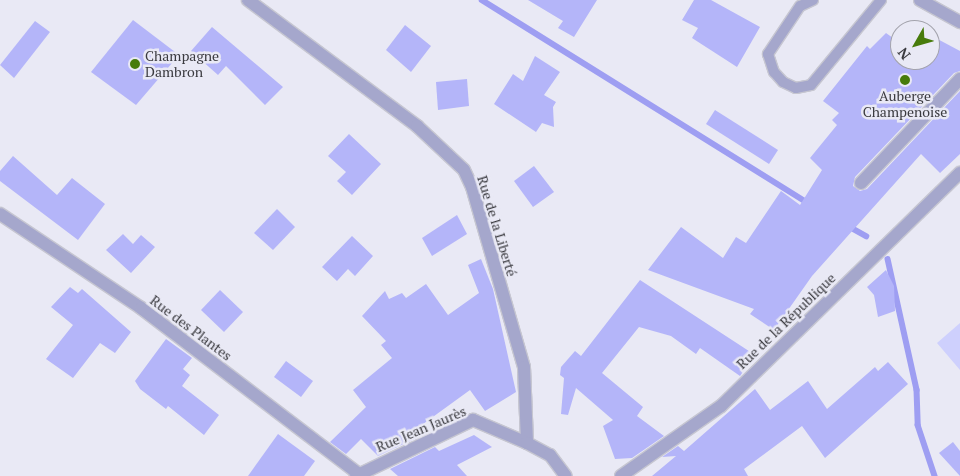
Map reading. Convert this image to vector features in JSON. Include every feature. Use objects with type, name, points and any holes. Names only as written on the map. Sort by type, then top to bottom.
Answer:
[{"type":"street","name":"Rue de la Liberté","points":[[248,0],[417,126],[464,170],[472,187],[524,367],[527,443]]},
{"type":"street","points":[[920,0],[960,22]]},
{"type":"street","points":[[861,183],[960,79]]},
{"type":"street","name":"Rue de la République","points":[[621,476],[721,406],[960,173]]},
{"type":"street","name":"Rue des Plantes","points":[[0,214],[141,308],[358,475]]},
{"type":"street","name":"Rue Jean Jaurès","points":[[358,475],[473,420],[550,455],[566,476]]},
{"type":"lane","points":[[813,0],[800,6],[768,54],[774,72],[783,82],[796,88],[811,85],[881,0]]},
{"type":"shaded area","points":[[960,323],[960,370],[937,343]]},
{"type":"building","points":[[528,0],[597,0],[574,37],[558,28],[563,21]]},
{"type":"building","points":[[694,0],[711,0],[760,27],[737,67],[692,38],[698,28],[682,20]]},
{"type":"building","name":"Champagne Dambron","points":[[133,20],[179,55],[136,105],[91,72]]},
{"type":"building","points":[[35,21],[50,32],[14,78],[0,65]]},
{"type":"building","points":[[405,25],[431,46],[411,72],[386,50]]},
{"type":"building","points":[[212,27],[283,87],[265,105],[226,66],[218,75],[191,51]]},
{"type":"building","points":[[886,33],[890,36],[890,70],[940,70],[940,40],[960,51],[960,71],[954,73],[855,177],[853,186],[860,191],[867,189],[960,91],[960,154],[940,173],[921,154],[812,276],[774,330],[750,314],[754,309],[648,270],[681,227],[723,258],[736,237],[746,243],[781,191],[800,205],[822,170],[810,158],[837,125],[832,120],[839,113],[823,101],[867,46],[870,49]]},
{"type":"building","points":[[535,56],[560,72],[544,95],[556,102],[553,107],[554,127],[542,123],[536,132],[494,104],[513,74],[523,81]]},
{"type":"building","points":[[467,79],[469,106],[438,110],[436,82]]},
{"type":"building","points":[[715,110],[778,150],[769,164],[706,124]]},
{"type":"building","points":[[349,134],[381,164],[352,195],[337,181],[346,172],[328,156]]},
{"type":"building","points":[[13,156],[57,195],[72,178],[105,204],[78,240],[0,181],[0,171]]},
{"type":"building","points":[[534,166],[554,192],[533,207],[514,181]]},
{"type":"building","points":[[277,209],[295,227],[273,250],[254,233]]},
{"type":"building","points":[[457,215],[467,234],[432,256],[422,238]]},
{"type":"building","points":[[123,234],[133,244],[141,235],[155,247],[131,273],[106,250]]},
{"type":"building","points":[[352,236],[373,256],[355,276],[348,269],[337,281],[322,267]]},
{"type":"building","points":[[481,259],[493,289],[516,392],[485,411],[470,390],[419,427],[425,434],[378,456],[361,439],[346,454],[330,442],[366,407],[353,390],[392,358],[381,345],[386,341],[362,316],[385,291],[389,299],[402,293],[406,298],[426,284],[448,315],[479,293],[468,265]]},
{"type":"building","points":[[886,270],[894,286],[895,311],[878,317],[874,295],[867,287]]},
{"type":"building","points":[[640,280],[755,355],[740,376],[700,348],[696,354],[671,336],[639,327],[602,373],[643,407],[637,416],[664,436],[632,458],[615,459],[603,426],[613,420],[576,388],[568,415],[561,414],[564,378],[560,375],[561,367],[575,351],[581,356]]},
{"type":"building","points":[[70,287],[78,293],[82,289],[131,332],[115,353],[100,343],[73,378],[46,359],[73,325],[51,307]]},
{"type":"building","points":[[220,290],[243,312],[224,332],[201,310]]},
{"type":"building","points":[[166,339],[192,358],[183,369],[190,375],[182,386],[219,415],[204,435],[168,406],[166,409],[140,389],[135,381]]},
{"type":"building","points":[[286,361],[313,381],[301,397],[274,377]]},
{"type":"building","points":[[888,362],[908,384],[825,458],[802,426],[744,469],[748,476],[652,476],[676,456],[662,457],[678,446],[684,451],[755,389],[770,410],[808,381],[827,409],[875,367],[878,371]]},
{"type":"building","points":[[278,434],[315,461],[304,476],[248,476]]},
{"type":"building","points":[[474,435],[492,447],[457,465],[467,476],[398,476],[390,469],[435,447],[439,451]]},
{"type":"building","points":[[953,442],[960,451],[960,476],[939,453]]},
{"type":"waterway","points":[[482,0],[810,204]]},
{"type":"waterway","points":[[848,226],[866,236]]},
{"type":"waterway","points":[[888,259],[917,390],[918,425],[935,476]]},
{"type":"place","name":"Champagne Dambron","points":[[135,64]]},
{"type":"place","name":"Auberge Champenoise","points":[[905,80]]}]
